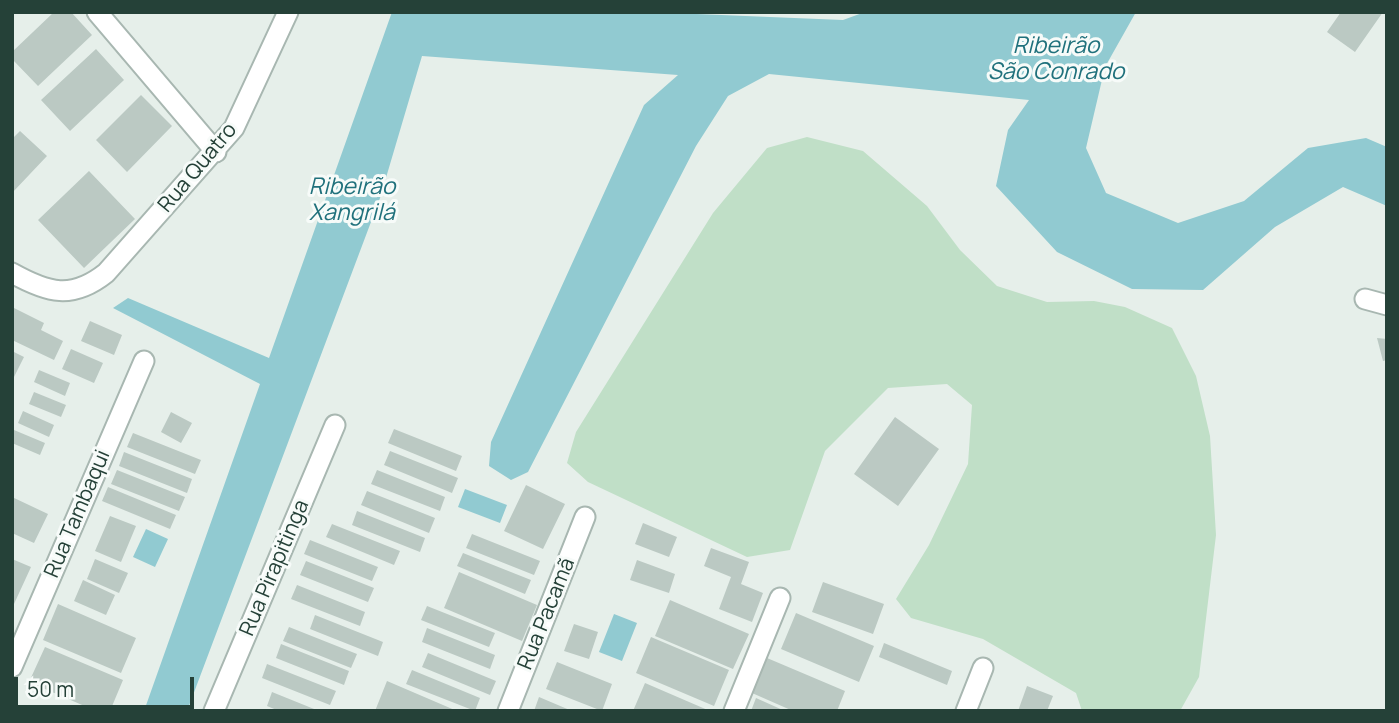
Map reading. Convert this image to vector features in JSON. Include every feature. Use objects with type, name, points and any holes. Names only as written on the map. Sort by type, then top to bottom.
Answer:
[{"type":"street","points":[[97,12],[216,152]]},
{"type":"street","name":"Rua Quatro","points":[[12,273],[41,289],[57,291],[91,285],[106,273],[216,152],[242,115],[288,12]]},
{"type":"street","points":[[1365,299],[1387,305]]},
{"type":"street","name":"Rua Tambaqui","points":[[12,667],[144,361]]},
{"type":"street","name":"Rua Pirapitinga","points":[[214,711],[335,425]]},
{"type":"street","name":"Rua Pacamã","points":[[508,711],[585,517]]},
{"type":"street","points":[[734,711],[780,598]]},
{"type":"street","points":[[966,711],[983,668]]},
{"type":"green space","points":[[807,137],[863,151],[927,206],[960,250],[997,286],[1047,302],[1094,301],[1125,307],[1172,328],[1196,376],[1210,436],[1216,535],[1199,677],[1180,711],[1082,711],[1076,693],[983,639],[911,618],[896,599],[929,545],[968,464],[972,405],[947,384],[888,388],[825,451],[790,550],[747,557],[588,482],[567,463],[576,432],[713,213],[767,148]]},
{"type":"water","name":"Ribeirão São Conrado","points":[[392,12],[648,12],[843,20],[865,12],[1136,12],[1105,67],[1086,148],[1106,193],[1178,223],[1244,201],[1308,148],[1366,138],[1387,147],[1387,206],[1343,187],[1275,227],[1203,290],[1132,289],[1057,252],[996,186],[1008,130],[1029,100],[769,74],[728,96],[696,146],[528,472],[511,480],[489,466],[491,442],[644,105],[678,75],[422,56],[380,198],[187,711],[144,711],[260,384],[113,308],[128,298],[269,358]]},
{"type":"water","points":[[465,489],[507,505],[500,523],[458,507]]},
{"type":"water","points":[[146,529],[168,539],[155,567],[133,557]]},
{"type":"water","points":[[614,614],[637,623],[622,661],[599,652]]},
{"type":"building","points":[[54,12],[71,12],[92,35],[38,86],[12,59],[12,52]]},
{"type":"building","points":[[1341,12],[1383,12],[1355,52],[1327,32]]},
{"type":"building","points":[[96,49],[124,80],[70,131],[41,100]]},
{"type":"building","points":[[141,95],[172,126],[127,172],[96,140]]},
{"type":"building","points":[[20,131],[47,156],[12,193],[12,139]]},
{"type":"building","points":[[89,171],[135,219],[84,268],[38,220]]},
{"type":"building","points":[[12,307],[44,323],[41,330],[63,341],[54,360],[12,340]]},
{"type":"building","points":[[90,321],[122,335],[114,355],[81,341]]},
{"type":"building","points":[[1377,338],[1387,339],[1387,360],[1383,361]]},
{"type":"building","points":[[71,349],[103,363],[94,383],[62,369]]},
{"type":"building","points":[[12,351],[24,357],[12,381]]},
{"type":"building","points":[[39,370],[70,383],[65,396],[34,382]]},
{"type":"building","points":[[34,392],[66,405],[61,417],[29,404]]},
{"type":"building","points":[[23,411],[54,425],[49,437],[18,423]]},
{"type":"building","points":[[171,412],[192,423],[181,443],[161,432]]},
{"type":"building","points":[[895,417],[939,449],[898,506],[854,474]]},
{"type":"building","points":[[394,429],[462,456],[456,471],[388,443]]},
{"type":"building","points":[[14,430],[45,443],[40,455],[12,443]]},
{"type":"building","points":[[133,433],[201,460],[195,474],[127,447]]},
{"type":"building","points":[[390,451],[458,478],[452,493],[384,465]]},
{"type":"building","points":[[124,452],[192,479],[187,493],[119,466]]},
{"type":"building","points":[[117,470],[185,497],[179,511],[111,484]]},
{"type":"building","points":[[377,470],[445,497],[440,511],[371,484]]},
{"type":"building","points":[[526,485],[565,504],[543,549],[504,531]]},
{"type":"building","points":[[108,487],[176,515],[170,529],[102,501]]},
{"type":"building","points":[[367,491],[435,518],[429,533],[361,505]]},
{"type":"building","points":[[12,497],[48,514],[34,543],[12,533]]},
{"type":"building","points":[[357,511],[425,538],[420,552],[352,525]]},
{"type":"building","points":[[110,516],[136,526],[121,562],[95,551]]},
{"type":"building","points":[[643,523],[677,537],[669,557],[635,544]]},
{"type":"building","points":[[332,524],[400,551],[394,565],[326,537]]},
{"type":"building","points":[[472,534],[540,561],[534,575],[466,548]]},
{"type":"building","points":[[310,540],[378,567],[372,581],[304,554]]},
{"type":"building","points":[[711,548],[749,562],[741,584],[763,593],[752,622],[719,609],[731,577],[704,566]]},
{"type":"building","points":[[463,553],[531,580],[525,594],[457,566]]},
{"type":"building","points":[[12,559],[31,567],[14,604],[12,603]]},
{"type":"building","points":[[95,559],[128,573],[119,593],[87,579]]},
{"type":"building","points":[[637,560],[675,574],[669,593],[630,580]]},
{"type":"building","points":[[306,561],[374,588],[368,602],[300,575]]},
{"type":"building","points":[[459,572],[537,605],[522,641],[444,608]]},
{"type":"building","points":[[83,580],[115,595],[106,615],[74,601]]},
{"type":"building","points":[[823,582],[884,604],[873,634],[812,612]]},
{"type":"building","points":[[297,585],[365,612],[360,626],[291,599]]},
{"type":"building","points":[[670,600],[749,634],[733,669],[655,636]]},
{"type":"building","points":[[58,604],[136,638],[121,673],[43,640]]},
{"type":"building","points":[[427,606],[495,633],[489,647],[421,620]]},
{"type":"building","points":[[796,613],[874,646],[859,682],[781,649]]},
{"type":"building","points":[[315,615],[383,642],[378,656],[310,629]]},
{"type":"building","points":[[574,624],[598,632],[589,659],[564,651]]},
{"type":"building","points":[[289,627],[357,654],[351,668],[283,641]]},
{"type":"building","points":[[427,628],[495,655],[490,669],[422,642]]},
{"type":"building","points":[[651,637],[729,670],[714,706],[636,673]]},
{"type":"building","points":[[884,643],[952,671],[947,685],[879,657]]},
{"type":"building","points":[[281,644],[349,671],[344,685],[276,658]]},
{"type":"building","points":[[45,647],[123,680],[110,711],[96,711],[29,682]]},
{"type":"building","points":[[428,653],[496,681],[490,695],[422,667]]},
{"type":"building","points":[[767,658],[845,691],[837,711],[793,711],[752,693]]},
{"type":"building","points":[[557,662],[612,684],[602,711],[546,689]]},
{"type":"building","points":[[267,664],[336,691],[330,705],[262,678]]},
{"type":"building","points":[[412,670],[480,698],[475,711],[406,684]]},
{"type":"building","points":[[387,681],[457,711],[375,711]]},
{"type":"building","points":[[645,683],[710,711],[633,711]]},
{"type":"building","points":[[1027,686],[1053,696],[1047,711],[1018,711]]},
{"type":"building","points":[[272,692],[319,711],[279,711],[267,706]]},
{"type":"building","points":[[539,697],[572,711],[534,711]]},
{"type":"building","points":[[756,698],[785,711],[751,711]]},
{"type":"water label","name":"Ribeirão Xangrilá","points":[[352,201]]}]
